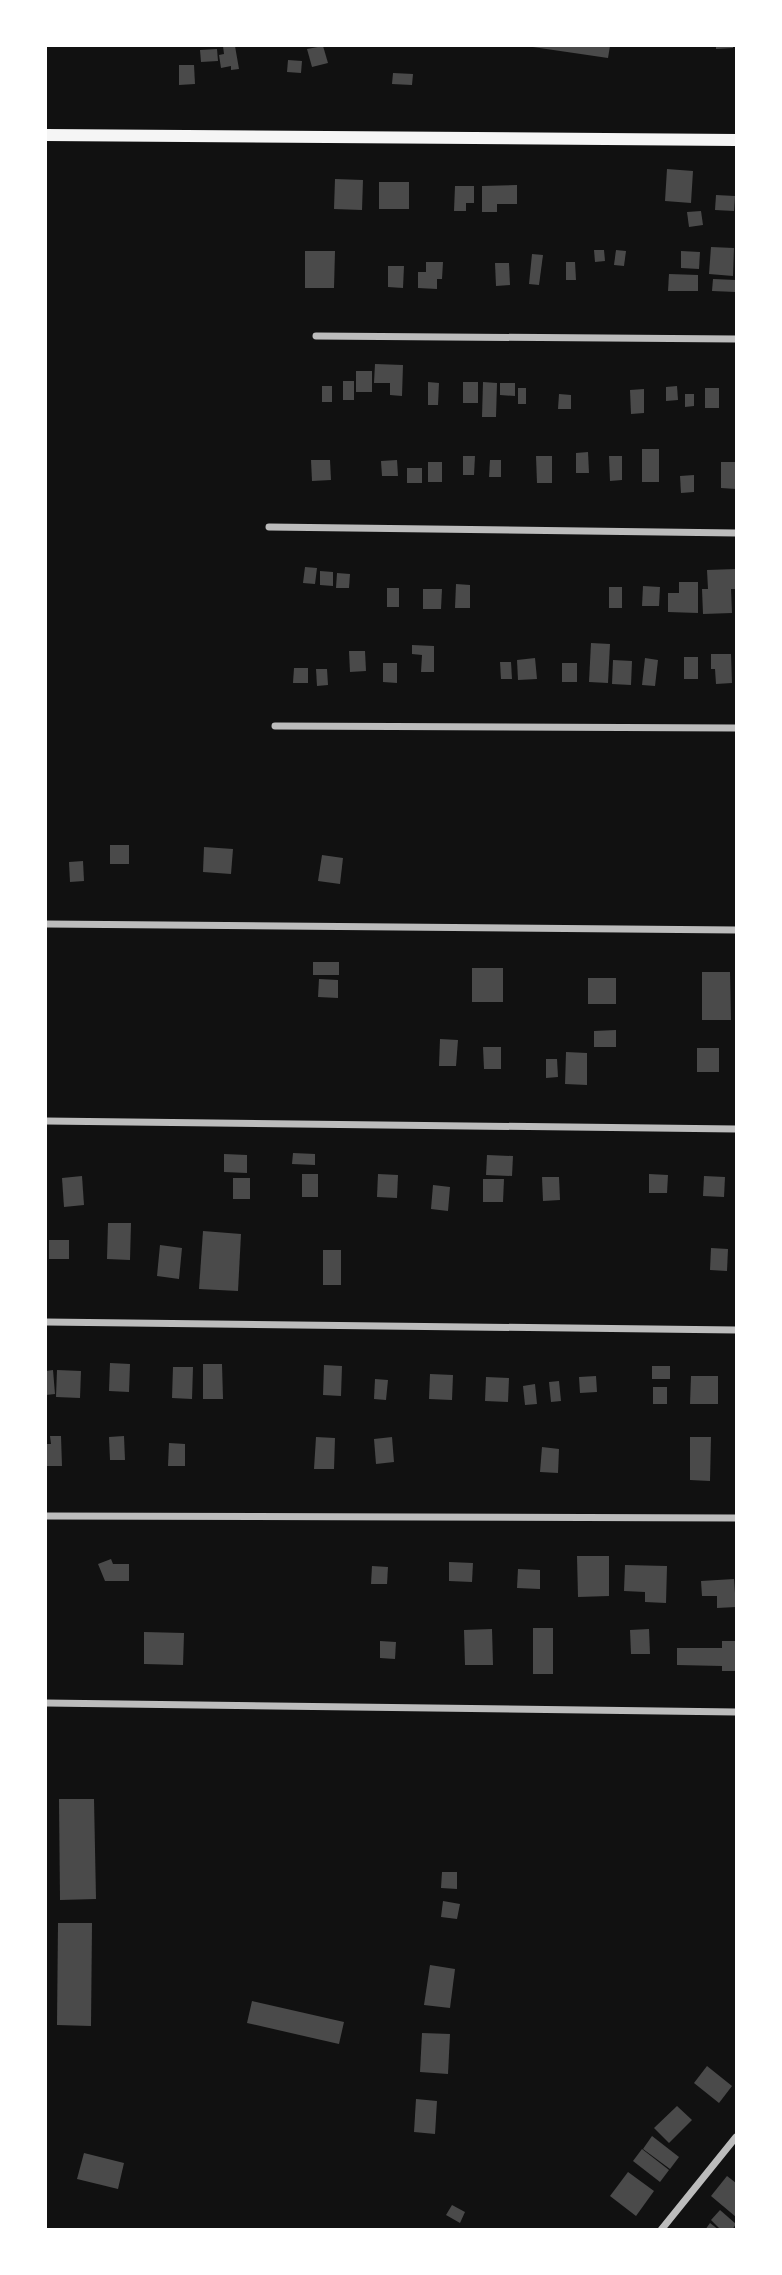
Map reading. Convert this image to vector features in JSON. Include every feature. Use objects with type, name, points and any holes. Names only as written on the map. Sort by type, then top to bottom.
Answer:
[{"type":"main road","points":[[46,135],[737,140]]},
{"type":"street","points":[[316,336],[737,340]]},
{"type":"street","points":[[269,527],[737,533]]},
{"type":"street","points":[[275,726],[737,728]]},
{"type":"street","points":[[46,925],[737,930]]},
{"type":"street","points":[[46,1121],[737,1129]]},
{"type":"street","points":[[46,1322],[737,1330]]},
{"type":"street","points":[[46,1516],[737,1518]]},
{"type":"street","points":[[46,1703],[737,1712]]},
{"type":"street","points":[[661,2230],[737,2137]]},
{"type":"building","points":[[223,46],[235,46],[239,69],[231,70],[231,66],[221,68],[219,55],[224,54]]},
{"type":"building","points":[[323,46],[328,63],[312,67],[307,49]]},
{"type":"building","points":[[526,46],[610,46],[608,58]]},
{"type":"building","points":[[716,46],[733,46],[733,48],[716,49]]},
{"type":"building","points":[[217,49],[218,61],[201,62],[200,50]]},
{"type":"building","points":[[288,60],[302,61],[301,73],[287,72]]},
{"type":"building","points":[[179,65],[194,65],[195,84],[179,85]]},
{"type":"building","points":[[393,73],[413,74],[412,85],[392,84]]},
{"type":"building","points":[[667,169],[693,171],[691,203],[665,201]]},
{"type":"building","points":[[335,179],[363,180],[362,210],[334,209]]},
{"type":"building","points":[[379,182],[409,182],[409,209],[379,209]]},
{"type":"building","points":[[517,185],[517,204],[497,204],[497,212],[482,212],[482,186]]},
{"type":"building","points":[[455,186],[474,186],[474,203],[466,203],[466,211],[454,211]]},
{"type":"building","points":[[716,195],[735,196],[734,211],[715,210]]},
{"type":"building","points":[[701,211],[703,225],[689,227],[687,212]]},
{"type":"building","points":[[711,247],[734,248],[733,276],[709,274]]},
{"type":"building","points":[[594,250],[604,250],[605,261],[595,262]]},
{"type":"building","points":[[616,250],[626,251],[624,266],[614,265]]},
{"type":"building","points":[[305,251],[335,251],[334,288],[305,288]]},
{"type":"building","points":[[681,251],[700,252],[699,269],[681,268]]},
{"type":"building","points":[[532,254],[543,255],[539,285],[529,284]]},
{"type":"building","points":[[426,262],[443,262],[442,279],[437,279],[437,289],[418,288],[418,272],[426,272]]},
{"type":"building","points":[[566,262],[575,262],[576,280],[566,280]]},
{"type":"building","points":[[495,263],[509,263],[510,285],[496,286]]},
{"type":"building","points":[[388,266],[404,266],[403,288],[388,287]]},
{"type":"building","points":[[669,274],[698,275],[698,291],[668,291]]},
{"type":"building","points":[[713,279],[736,280],[736,292],[712,291]]},
{"type":"building","points":[[375,364],[403,365],[402,396],[390,395],[390,383],[374,383]]},
{"type":"building","points":[[356,371],[372,371],[372,392],[356,392]]},
{"type":"building","points":[[343,381],[354,381],[354,400],[343,400]]},
{"type":"building","points":[[428,382],[439,383],[438,405],[428,405]]},
{"type":"building","points":[[463,382],[478,382],[478,403],[463,403]]},
{"type":"building","points":[[483,382],[497,383],[496,417],[482,417]]},
{"type":"building","points":[[500,383],[515,383],[515,396],[500,395]]},
{"type":"building","points":[[322,386],[332,386],[332,402],[322,402]]},
{"type":"building","points":[[677,386],[678,400],[666,401],[666,387]]},
{"type":"building","points":[[518,388],[526,388],[526,404],[518,404]]},
{"type":"building","points":[[705,388],[719,388],[719,408],[705,408]]},
{"type":"building","points":[[644,389],[644,413],[631,414],[630,390]]},
{"type":"building","points":[[559,394],[571,395],[571,409],[558,409]]},
{"type":"building","points":[[685,394],[694,394],[694,406],[685,407]]},
{"type":"building","points":[[642,449],[659,449],[659,482],[642,482]]},
{"type":"building","points":[[588,452],[589,473],[576,473],[576,453]]},
{"type":"building","points":[[463,456],[475,456],[474,475],[463,475]]},
{"type":"building","points":[[536,456],[552,456],[552,483],[537,483]]},
{"type":"building","points":[[609,456],[622,456],[622,480],[610,481]]},
{"type":"building","points":[[311,460],[330,460],[331,480],[312,481]]},
{"type":"building","points":[[397,460],[398,476],[382,476],[381,461]]},
{"type":"building","points":[[490,460],[501,460],[501,477],[489,477]]},
{"type":"building","points":[[428,462],[442,462],[442,482],[428,482]]},
{"type":"building","points":[[721,462],[736,462],[736,489],[721,488]]},
{"type":"building","points":[[407,468],[422,468],[422,483],[407,483]]},
{"type":"building","points":[[694,475],[694,492],[681,493],[680,476]]},
{"type":"building","points":[[305,567],[317,568],[315,584],[303,583]]},
{"type":"building","points":[[736,569],[736,589],[731,589],[732,613],[703,614],[702,589],[708,589],[707,570]]},
{"type":"building","points":[[320,571],[333,572],[333,586],[320,585]]},
{"type":"building","points":[[337,573],[350,574],[349,588],[336,588]]},
{"type":"building","points":[[679,582],[698,582],[698,613],[668,612],[668,593],[679,593]]},
{"type":"building","points":[[456,584],[470,585],[470,608],[455,608]]},
{"type":"building","points":[[643,586],[660,587],[659,606],[642,606]]},
{"type":"building","points":[[609,587],[622,587],[622,608],[609,608]]},
{"type":"building","points":[[387,588],[399,588],[399,607],[387,607]]},
{"type":"building","points":[[423,589],[442,589],[441,609],[423,609]]},
{"type":"building","points":[[591,643],[610,644],[608,683],[589,682]]},
{"type":"building","points":[[412,645],[434,646],[434,672],[421,672],[422,655],[412,654]]},
{"type":"building","points":[[349,651],[365,651],[366,671],[350,672]]},
{"type":"building","points":[[711,654],[731,654],[732,683],[716,684],[715,669],[711,669]]},
{"type":"building","points":[[684,657],[698,657],[698,679],[684,679]]},
{"type":"building","points":[[535,658],[537,679],[518,680],[517,660]]},
{"type":"building","points":[[645,658],[658,660],[655,686],[642,685]]},
{"type":"building","points":[[613,660],[632,661],[631,685],[612,684]]},
{"type":"building","points":[[500,662],[511,662],[512,679],[501,679]]},
{"type":"building","points":[[383,663],[397,663],[397,683],[383,682]]},
{"type":"building","points":[[562,663],[577,663],[577,682],[562,682]]},
{"type":"building","points":[[294,668],[308,668],[308,683],[293,683]]},
{"type":"building","points":[[316,669],[327,669],[328,685],[317,686]]},
{"type":"building","points":[[110,845],[129,845],[129,864],[110,864]]},
{"type":"building","points":[[204,847],[233,849],[231,874],[203,872]]},
{"type":"building","points":[[322,855],[343,858],[340,884],[318,881]]},
{"type":"building","points":[[83,861],[84,881],[70,882],[69,862]]},
{"type":"building","points":[[313,962],[339,962],[339,975],[313,975]]},
{"type":"building","points":[[472,968],[503,968],[503,1002],[472,1002]]},
{"type":"building","points":[[702,972],[730,972],[731,1020],[702,1020]]},
{"type":"building","points":[[588,978],[616,978],[616,1004],[588,1004]]},
{"type":"building","points":[[319,979],[338,980],[338,998],[318,997]]},
{"type":"building","points":[[616,1030],[616,1047],[594,1047],[594,1031]]},
{"type":"building","points":[[440,1039],[458,1040],[456,1066],[439,1066]]},
{"type":"building","points":[[483,1047],[501,1047],[501,1069],[484,1069]]},
{"type":"building","points":[[697,1048],[719,1048],[719,1072],[697,1072]]},
{"type":"building","points":[[566,1052],[587,1053],[587,1085],[565,1084]]},
{"type":"building","points":[[546,1059],[557,1059],[558,1077],[546,1078]]},
{"type":"building","points":[[293,1153],[315,1154],[315,1165],[292,1164]]},
{"type":"building","points":[[224,1154],[247,1155],[247,1173],[224,1172]]},
{"type":"building","points":[[487,1155],[513,1156],[512,1176],[486,1175]]},
{"type":"building","points":[[302,1174],[318,1174],[318,1197],[302,1197]]},
{"type":"building","points":[[378,1174],[398,1175],[397,1198],[377,1197]]},
{"type":"building","points":[[649,1174],[668,1175],[667,1193],[649,1193]]},
{"type":"building","points":[[82,1176],[84,1205],[64,1207],[62,1178]]},
{"type":"building","points":[[704,1176],[725,1177],[724,1197],[703,1196]]},
{"type":"building","points":[[542,1177],[559,1177],[560,1200],[543,1201]]},
{"type":"building","points":[[233,1178],[250,1178],[250,1199],[233,1199]]},
{"type":"building","points":[[483,1179],[504,1179],[503,1202],[483,1202]]},
{"type":"building","points":[[433,1185],[450,1187],[448,1211],[431,1209]]},
{"type":"building","points":[[108,1223],[131,1223],[130,1260],[107,1259]]},
{"type":"building","points":[[203,1231],[241,1234],[238,1291],[199,1289]]},
{"type":"building","points":[[49,1240],[69,1240],[69,1259],[49,1259]]},
{"type":"building","points":[[160,1245],[182,1248],[179,1279],[157,1276]]},
{"type":"building","points":[[711,1248],[728,1249],[727,1271],[710,1270]]},
{"type":"building","points":[[323,1250],[341,1250],[341,1285],[323,1285]]},
{"type":"building","points":[[110,1363],[130,1364],[129,1392],[109,1391]]},
{"type":"building","points":[[203,1364],[222,1364],[223,1399],[203,1399]]},
{"type":"building","points":[[324,1365],[342,1366],[341,1396],[323,1395]]},
{"type":"building","points":[[652,1366],[670,1366],[670,1379],[652,1379]]},
{"type":"building","points":[[173,1367],[193,1367],[192,1399],[172,1398]]},
{"type":"building","points":[[53,1370],[55,1394],[46,1395],[46,1371]]},
{"type":"building","points":[[57,1370],[81,1371],[80,1398],[56,1397]]},
{"type":"building","points":[[430,1374],[453,1375],[452,1400],[429,1399]]},
{"type":"building","points":[[596,1376],[597,1392],[580,1393],[579,1377]]},
{"type":"building","points":[[691,1376],[718,1376],[718,1404],[690,1404]]},
{"type":"building","points":[[486,1377],[509,1378],[508,1402],[485,1401]]},
{"type":"building","points":[[375,1379],[388,1380],[386,1400],[374,1399]]},
{"type":"building","points":[[559,1381],[561,1401],[551,1402],[549,1382]]},
{"type":"building","points":[[535,1384],[537,1404],[525,1405],[523,1386]]},
{"type":"building","points":[[653,1387],[667,1387],[667,1404],[653,1404]]},
{"type":"building","points":[[50,1436],[61,1436],[62,1466],[46,1466],[46,1444],[51,1444]]},
{"type":"building","points":[[124,1436],[125,1460],[110,1460],[109,1437]]},
{"type":"building","points":[[316,1437],[335,1438],[334,1469],[314,1469]]},
{"type":"building","points":[[392,1437],[394,1462],[376,1464],[374,1439]]},
{"type":"building","points":[[690,1437],[711,1437],[710,1481],[690,1480]]},
{"type":"building","points":[[169,1443],[185,1444],[185,1466],[168,1466]]},
{"type":"building","points":[[542,1447],[559,1449],[558,1473],[540,1472]]},
{"type":"building","points":[[577,1556],[609,1556],[609,1596],[578,1597]]},
{"type":"building","points":[[111,1559],[113,1564],[129,1564],[129,1581],[105,1581],[98,1564]]},
{"type":"building","points":[[449,1562],[473,1563],[472,1582],[449,1581]]},
{"type":"building","points":[[625,1565],[667,1566],[666,1603],[645,1602],[645,1592],[624,1591]]},
{"type":"building","points":[[372,1566],[388,1567],[387,1584],[371,1584]]},
{"type":"building","points":[[518,1569],[540,1570],[540,1589],[517,1588]]},
{"type":"building","points":[[734,1579],[736,1607],[717,1608],[717,1596],[702,1596],[701,1581]]},
{"type":"building","points":[[533,1628],[553,1628],[553,1674],[533,1674]]},
{"type":"building","points":[[492,1629],[493,1665],[465,1665],[464,1630]]},
{"type":"building","points":[[649,1629],[650,1654],[631,1654],[630,1630]]},
{"type":"building","points":[[144,1632],[184,1633],[183,1665],[144,1664]]},
{"type":"building","points":[[380,1641],[396,1642],[395,1659],[380,1658]]},
{"type":"building","points":[[722,1641],[736,1641],[736,1671],[722,1671],[722,1666],[677,1665],[677,1648],[722,1648]]},
{"type":"building","points":[[59,1799],[94,1799],[96,1899],[60,1900]]},
{"type":"building","points":[[442,1872],[457,1872],[457,1889],[441,1888]]},
{"type":"building","points":[[443,1901],[460,1904],[457,1919],[441,1917]]},
{"type":"building","points":[[58,1923],[92,1923],[91,2026],[57,2025]]},
{"type":"building","points":[[430,1965],[455,1969],[450,2008],[424,2005]]},
{"type":"building","points":[[252,2001],[344,2022],[339,2044],[247,2023]]},
{"type":"building","points":[[422,2033],[450,2034],[448,2074],[420,2072]]},
{"type":"building","points":[[707,2066],[732,2086],[719,2103],[694,2083]]},
{"type":"building","points":[[416,2099],[437,2101],[435,2134],[414,2132]]},
{"type":"building","points":[[677,2106],[692,2120],[669,2143],[654,2128]]},
{"type":"building","points":[[652,2136],[679,2157],[670,2169],[643,2149]]},
{"type":"building","points":[[642,2149],[669,2170],[660,2182],[633,2161]]},
{"type":"building","points":[[84,2153],[124,2163],[118,2189],[77,2179]]},
{"type":"building","points":[[628,2172],[654,2191],[636,2216],[610,2196]]},
{"type":"building","points":[[727,2176],[736,2183],[736,2217],[711,2196]]},
{"type":"building","points":[[452,2205],[465,2212],[460,2223],[446,2215]]},
{"type":"building","points":[[720,2210],[736,2224],[732,2230],[721,2230],[711,2220]]},
{"type":"building","points":[[710,2223],[719,2230],[705,2230]]}]
